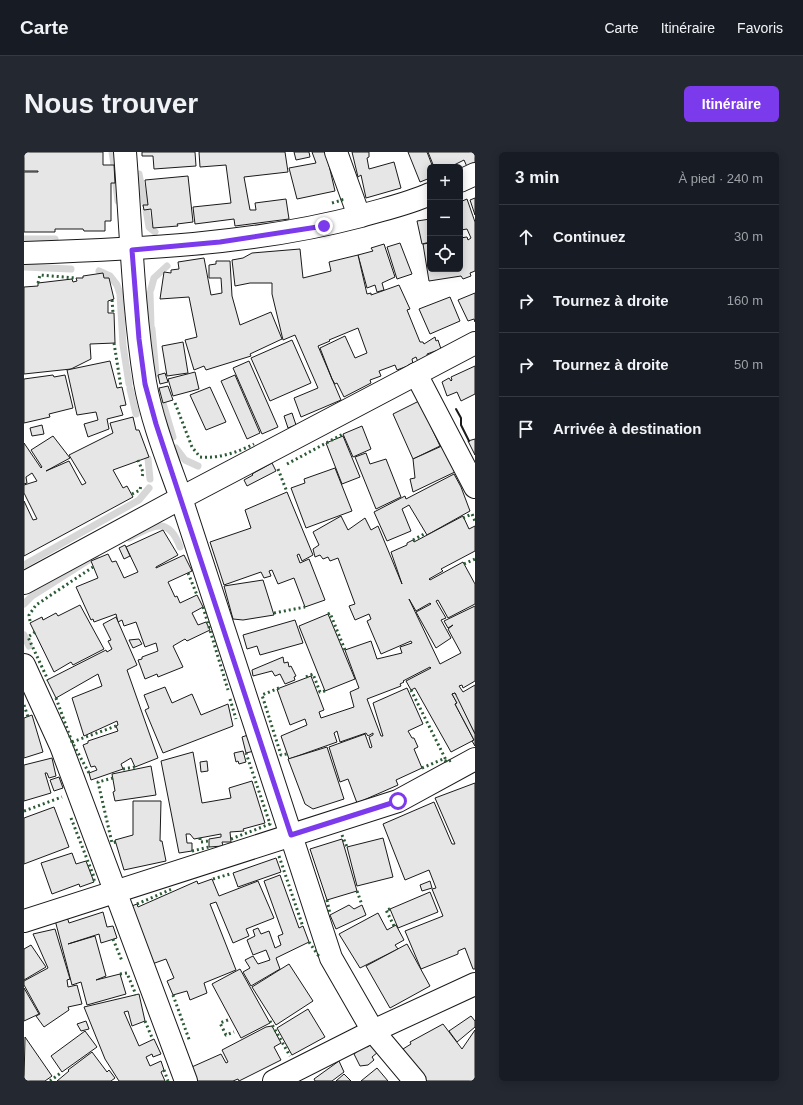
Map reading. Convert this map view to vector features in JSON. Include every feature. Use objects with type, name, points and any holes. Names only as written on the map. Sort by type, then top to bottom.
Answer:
[{"type":"street","points":[[125,152],[139,339],[145,384],[156,424],[331,958],[373,1031],[415,1081]]},
{"type":"street","points":[[336,152],[359,216]]},
{"type":"street","points":[[463,180],[475,174]]},
{"type":"street","points":[[24,253],[132,250],[227,241],[324,226],[410,202],[427,195]]},
{"type":"street","points":[[24,583],[181,498],[475,343]]},
{"type":"street","points":[[416,374],[475,487]]},
{"type":"street","points":[[24,665],[61,746],[186,1081]]},
{"type":"street","points":[[24,921],[398,801],[475,759]]},
{"type":"street","points":[[274,1081],[373,1031],[475,984]]},
{"type":"building","points":[[24,152],[103,152],[103,165],[114,165],[115,183],[111,183],[111,221],[105,221],[105,231],[55,229],[55,232],[24,232],[24,172],[38,171],[24,171]]},
{"type":"building","points":[[142,152],[195,152],[196,166],[154,169],[153,156],[142,156]]},
{"type":"building","points":[[199,152],[285,152],[288,172],[244,177],[250,210],[256,210],[255,203],[286,199],[289,219],[235,226],[234,219],[195,224],[193,207],[231,203],[226,165],[200,167]]},
{"type":"building","points":[[294,152],[309,152],[310,157],[296,160]]},
{"type":"building","points":[[312,152],[328,152],[328,161],[335,191],[297,199],[289,168],[316,163]]},
{"type":"building","points":[[352,152],[369,152],[369,157],[367,158],[369,169],[394,162],[401,188],[366,198],[361,175],[358,177]]},
{"type":"building","points":[[408,152],[427,152],[432,164],[427,164],[427,179],[420,182]]},
{"type":"building","points":[[428,152],[475,152],[475,166],[468,169],[464,160],[456,164],[433,164]]},
{"type":"building","points":[[188,176],[193,222],[177,224],[178,226],[153,228],[151,209],[144,210],[143,205],[148,205],[145,180]]},
{"type":"building","points":[[475,198],[475,215],[470,200]]},
{"type":"building","points":[[467,199],[475,222],[475,271],[470,273],[471,276],[463,279],[461,276],[429,281],[428,272],[463,272],[463,238],[467,237],[468,240],[471,238],[467,229],[463,230],[463,201]]},
{"type":"building","points":[[427,219],[427,243],[422,244],[417,221]]},
{"type":"building","points":[[400,243],[412,274],[397,279],[387,247]]},
{"type":"building","points":[[427,243],[427,269],[423,244]]},
{"type":"building","points":[[384,244],[395,277],[382,283],[384,290],[377,292],[375,285],[367,288],[358,255],[373,251],[371,248]]},
{"type":"building","points":[[300,249],[303,278],[331,271],[329,262],[358,255],[367,294],[371,293],[371,295],[399,285],[410,309],[407,310],[420,342],[423,342],[424,344],[435,337],[436,341],[438,340],[441,349],[427,354],[428,358],[418,362],[416,357],[412,359],[413,364],[397,370],[395,365],[379,371],[381,376],[370,380],[371,383],[344,397],[337,383],[335,384],[332,379],[341,400],[301,417],[294,398],[318,388],[295,335],[283,340],[272,294],[272,283],[250,283],[235,286],[232,260],[243,258],[252,253]],"holes":[[[358,328],[367,353],[355,358],[345,336],[320,348],[331,378],[318,346]]]},
{"type":"building","points":[[204,258],[211,295],[222,293],[221,278],[209,278],[209,265],[216,264],[216,261],[230,261],[232,296],[240,325],[271,312],[282,339],[250,354],[251,356],[206,370],[204,366],[194,370],[185,340],[197,337],[189,297],[160,299],[164,272],[171,273],[171,270],[179,269],[178,262]]},
{"type":"building","points":[[103,273],[104,278],[109,278],[114,299],[108,301],[108,313],[114,313],[115,343],[90,344],[91,359],[71,369],[24,374],[24,287],[38,286],[38,283],[72,279],[73,282],[77,281],[76,278],[83,278],[83,276]]},
{"type":"building","points":[[475,293],[475,322],[474,319],[468,321],[458,300]]},
{"type":"building","points":[[450,297],[460,321],[430,334],[419,309]]},
{"type":"building","points":[[292,340],[311,383],[270,401],[251,358]]},
{"type":"building","points":[[183,342],[188,373],[167,376],[162,346]]},
{"type":"building","points":[[110,361],[117,388],[122,387],[126,405],[120,406],[123,415],[107,419],[109,429],[88,437],[84,424],[98,420],[96,412],[77,415],[67,370]]},
{"type":"building","points":[[249,361],[278,427],[262,434],[233,368]]},
{"type":"building","points":[[475,366],[475,394],[461,401],[457,392],[447,396],[442,382],[449,378],[451,381],[451,377]]},
{"type":"building","points":[[195,372],[199,389],[173,396],[168,379]]},
{"type":"building","points":[[165,373],[168,382],[160,384],[158,375]]},
{"type":"building","points":[[53,375],[54,377],[65,375],[73,408],[49,414],[50,417],[24,423],[24,379]]},
{"type":"building","points":[[235,375],[260,433],[247,439],[221,381]]},
{"type":"building","points":[[168,386],[173,400],[163,403],[159,388]]},
{"type":"building","points":[[210,387],[226,422],[206,430],[190,395]]},
{"type":"building","points":[[419,401],[440,446],[413,459],[393,414]]},
{"type":"building","points":[[292,413],[296,425],[288,428],[284,416]]},
{"type":"building","points":[[133,417],[136,430],[139,430],[149,457],[113,470],[123,488],[127,486],[133,497],[24,556],[24,501],[33,520],[37,519],[24,493],[24,485],[37,481],[32,473],[26,477],[27,483],[24,484],[24,443],[41,468],[42,467],[31,450],[53,436],[70,458],[46,471],[69,461],[82,485],[86,483],[69,455],[113,433],[110,423]]},
{"type":"building","points":[[42,425],[44,434],[32,436],[30,428]]},
{"type":"building","points":[[362,426],[371,449],[353,457],[343,434]]},
{"type":"building","points":[[343,436],[360,477],[342,484],[326,443]]},
{"type":"building","points":[[475,439],[475,455],[468,441]]},
{"type":"building","points":[[444,445],[457,471],[413,492],[410,479],[415,478],[413,459]]},
{"type":"building","points":[[366,453],[370,464],[386,459],[401,497],[376,509],[355,457]]},
{"type":"building","points":[[272,463],[276,471],[247,486],[244,480]]},
{"type":"building","points":[[335,468],[352,511],[306,528],[291,488],[305,483],[304,479]]},
{"type":"building","points":[[454,474],[461,487],[470,511],[427,535],[409,505],[402,509],[411,531],[387,541],[374,512],[405,496],[406,499]]},
{"type":"building","points":[[287,492],[313,555],[302,561],[299,554],[297,555],[300,563],[309,559],[325,600],[305,607],[294,578],[278,584],[272,570],[269,571],[271,576],[264,578],[261,572],[224,585],[210,542],[251,528],[245,510]]},
{"type":"building","points":[[341,516],[348,530],[365,518],[371,530],[378,526],[402,584],[391,552],[407,545],[407,543],[413,540],[414,542],[463,516],[469,529],[475,526],[475,551],[441,569],[443,571],[429,579],[430,580],[463,562],[475,584],[475,604],[448,618],[438,600],[436,601],[446,618],[441,620],[451,638],[436,648],[416,612],[431,604],[430,603],[416,611],[409,599],[440,664],[461,653],[448,629],[453,625],[448,628],[444,621],[475,606],[475,681],[463,688],[462,685],[459,686],[463,692],[475,685],[475,734],[455,696],[455,693],[452,694],[457,703],[455,704],[474,740],[451,752],[415,688],[411,690],[406,681],[431,668],[430,667],[403,681],[404,682],[400,684],[401,686],[367,699],[381,736],[383,736],[373,703],[407,688],[423,724],[408,731],[412,738],[414,738],[418,747],[414,749],[422,768],[396,780],[398,785],[357,803],[348,779],[340,782],[329,747],[365,734],[370,748],[372,747],[369,737],[373,735],[373,733],[368,736],[366,733],[340,742],[337,731],[334,733],[337,742],[289,759],[281,736],[307,725],[305,719],[290,725],[277,689],[311,676],[324,710],[319,712],[321,718],[354,707],[350,692],[359,688],[345,650],[371,641],[377,659],[402,653],[400,647],[412,643],[411,641],[381,654],[367,621],[371,619],[369,614],[355,620],[349,606],[355,604],[338,558],[330,561],[328,557],[323,559],[320,555],[315,557],[313,549],[319,545],[313,532]]},
{"type":"building","points":[[163,530],[178,555],[156,568],[184,555],[192,571],[168,582],[175,597],[177,596],[180,603],[197,595],[203,607],[192,613],[198,625],[206,622],[210,630],[187,641],[185,639],[173,646],[183,667],[158,677],[157,674],[145,679],[138,660],[158,651],[156,643],[145,647],[136,622],[124,626],[122,620],[118,622],[116,614],[94,622],[93,619],[91,620],[76,587],[98,578],[91,561],[108,554],[112,562],[116,561],[124,578],[138,572],[126,547]]},
{"type":"building","points":[[125,545],[130,556],[124,559],[119,548]]},
{"type":"building","points":[[263,580],[274,615],[243,620],[233,619],[224,586]]},
{"type":"building","points":[[80,605],[104,649],[73,665],[71,662],[54,672],[30,623],[42,617],[43,620],[56,613],[58,616]]},
{"type":"building","points":[[328,614],[355,679],[325,691],[299,626]]},
{"type":"building","points":[[116,617],[137,665],[127,670],[158,758],[135,767],[131,758],[121,764],[123,769],[91,780],[89,773],[97,770],[95,766],[91,767],[83,745],[88,743],[88,741],[118,731],[116,726],[118,725],[117,721],[84,736],[72,698],[102,686],[98,674],[56,698],[47,680],[106,650],[107,652],[112,649],[108,641],[111,640],[103,624]]},
{"type":"building","points":[[295,620],[303,643],[260,655],[257,646],[247,649],[243,635]]},
{"type":"building","points":[[139,639],[142,644],[133,648],[129,640]]},
{"type":"building","points":[[283,657],[284,663],[288,662],[289,667],[291,666],[296,676],[294,677],[295,680],[285,684],[280,674],[275,676],[272,671],[253,676],[252,670]]},
{"type":"building","points":[[165,687],[172,703],[192,694],[201,715],[228,704],[233,726],[163,753],[145,710],[149,708],[144,695]]},
{"type":"building","points":[[455,693],[475,734],[475,746],[472,741],[474,740],[455,704],[457,703],[452,694]]},
{"type":"building","points":[[32,715],[43,752],[24,758],[24,718]]},
{"type":"building","points":[[248,735],[254,751],[246,753],[242,737]]},
{"type":"building","points":[[327,747],[344,799],[313,809],[305,804],[288,759]]},
{"type":"building","points":[[243,751],[246,762],[239,764],[238,761],[236,762],[234,753]]},
{"type":"building","points":[[193,752],[202,803],[231,798],[229,788],[252,781],[265,823],[243,829],[244,831],[230,832],[231,842],[222,842],[223,846],[209,847],[209,839],[221,837],[221,834],[194,839],[190,834],[186,834],[187,843],[192,843],[192,851],[179,853],[161,761]]},
{"type":"building","points":[[52,758],[56,776],[49,778],[47,773],[45,773],[51,793],[24,801],[24,765]]},
{"type":"building","points":[[207,761],[208,771],[201,772],[200,762]]},
{"type":"building","points":[[151,766],[156,795],[115,801],[112,774]]},
{"type":"building","points":[[59,777],[63,788],[54,791],[50,780]]},
{"type":"building","points":[[475,783],[475,969],[473,969],[465,948],[458,951],[458,954],[421,969],[405,931],[443,916],[432,889],[436,888],[429,870],[405,880],[383,824],[434,802],[452,844],[455,844],[435,798]]},
{"type":"building","points":[[133,801],[161,801],[160,841],[162,841],[166,861],[124,870],[115,840],[133,835]]},
{"type":"building","points":[[54,807],[69,847],[24,864],[24,818]]},
{"type":"building","points":[[383,838],[393,877],[357,886],[347,847]]},
{"type":"building","points":[[342,839],[357,891],[327,900],[310,849]]},
{"type":"building","points":[[72,853],[76,864],[86,861],[94,882],[80,887],[79,884],[52,894],[41,863]]},
{"type":"building","points":[[276,858],[281,872],[238,887],[233,873]]},
{"type":"building","points":[[280,875],[299,928],[303,926],[309,942],[276,958],[280,969],[251,986],[243,972],[250,968],[245,960],[253,956],[258,964],[270,960],[266,950],[253,955],[247,940],[255,936],[253,930],[258,928],[261,934],[269,931],[275,948],[281,945],[278,936],[283,934],[264,881]]},
{"type":"building","points":[[212,879],[219,896],[258,881],[274,918],[246,929],[249,936],[233,943],[216,902],[210,904],[236,970],[204,983],[207,993],[190,1000],[187,991],[173,995],[167,981],[174,978],[166,959],[152,964],[129,907],[137,904],[138,907],[197,881],[198,884]]},
{"type":"building","points":[[430,881],[432,888],[422,891],[420,885]]},
{"type":"building","points":[[430,892],[438,912],[398,928],[390,909]]},
{"type":"building","points":[[349,905],[354,909],[362,905],[366,915],[336,929],[330,915]]},
{"type":"building","points":[[103,912],[107,927],[113,926],[117,938],[101,943],[99,934],[68,944],[95,936],[106,976],[96,980],[120,974],[126,994],[87,1005],[81,982],[72,985],[55,920],[67,917],[69,923]]},
{"type":"building","points":[[378,913],[387,930],[396,925],[404,940],[395,945],[398,949],[360,968],[339,934]]},
{"type":"building","points":[[55,929],[70,979],[67,980],[68,987],[77,985],[82,1004],[68,1007],[69,1010],[44,1027],[36,1016],[40,1014],[24,985],[24,981],[48,968],[33,934]]},
{"type":"building","points":[[407,944],[430,986],[390,1008],[366,966]]},
{"type":"building","points":[[31,945],[46,967],[24,980],[24,949]]},
{"type":"building","points":[[289,964],[313,1001],[276,1025],[252,987]]},
{"type":"building","points":[[240,969],[270,1023],[241,1038],[212,984]]},
{"type":"building","points":[[24,988],[39,1014],[24,1021]]},
{"type":"building","points":[[139,994],[145,1021],[132,1026],[128,1011],[124,1012],[139,1046],[154,1039],[161,1054],[153,1057],[152,1054],[146,1057],[150,1066],[161,1061],[164,1070],[161,1072],[165,1081],[119,1081],[105,1059],[84,1007]]},
{"type":"building","points":[[308,1009],[325,1037],[292,1055],[277,1028]]},
{"type":"building","points":[[471,1016],[475,1021],[475,1027],[457,1042],[449,1031]]},
{"type":"building","points":[[86,1021],[89,1029],[81,1031],[77,1024]]},
{"type":"building","points":[[443,1024],[462,1049],[475,1030],[475,1081],[426,1081],[424,1075],[422,1077],[403,1049],[411,1044],[410,1042]]},
{"type":"building","points":[[272,1026],[281,1043],[274,1047],[281,1060],[239,1081],[238,1079],[233,1081],[191,1081],[185,1070],[221,1054],[226,1063],[228,1062],[222,1050],[266,1027]]},
{"type":"building","points":[[85,1031],[97,1047],[62,1072],[51,1056]]},
{"type":"building","points":[[25,1037],[52,1076],[45,1081],[24,1081]]},
{"type":"building","points":[[372,1044],[378,1052],[372,1057],[374,1060],[368,1065],[360,1066],[354,1054],[365,1045],[367,1047]]},
{"type":"building","points":[[92,1052],[107,1072],[109,1070],[115,1078],[111,1081],[57,1081],[69,1071],[68,1070]]},
{"type":"building","points":[[339,1061],[344,1072],[332,1081],[315,1081],[314,1079]]},
{"type":"building","points":[[377,1068],[388,1081],[361,1081]]},
{"type":"building","points":[[344,1074],[351,1081],[336,1081]]},
{"type":"waterway","points":[[112,152],[114,165]]},
{"type":"waterway","points":[[139,174],[145,204]]},
{"type":"waterway","points":[[115,177],[118,201]]},
{"type":"waterway","points":[[146,210],[149,227],[155,232]]},
{"type":"waterway","points":[[24,239],[55,239]]},
{"type":"waterway","points":[[151,289],[154,278],[167,266]]},
{"type":"waterway","points":[[24,267],[71,269]]},
{"type":"waterway","points":[[99,271],[110,276],[117,285],[120,294],[123,345],[129,384]]},
{"type":"waterway","points":[[150,293],[151,326]]},
{"type":"waterway","points":[[152,329],[156,374]]},
{"type":"waterway","points":[[130,389],[136,414]]},
{"type":"waterway","points":[[163,403],[173,437]]},
{"type":"waterway","points":[[176,448],[185,460],[198,466]]},
{"type":"waterway","points":[[148,459],[150,479]]},
{"type":"waterway","points":[[24,565],[139,500],[149,488]]},
{"type":"waterway","points":[[129,538],[153,527],[165,527],[170,530],[180,547]]},
{"type":"waterway","points":[[24,604],[32,596],[95,556]]},
{"type":"waterway","points":[[24,635],[29,646]]},
{"type":"hedge","points":[[332,203],[342,200],[341,197]]},
{"type":"hedge","points":[[38,283],[40,275],[76,278]]},
{"type":"hedge","points":[[112,300],[113,313]]},
{"type":"hedge","points":[[114,343],[121,387]]},
{"type":"hedge","points":[[175,403],[192,447],[200,457],[214,457],[228,454],[254,444]]},
{"type":"hedge","points":[[287,464],[343,434]]},
{"type":"hedge","points":[[138,460],[143,472],[142,478]]},
{"type":"hedge","points":[[278,469],[287,492]]},
{"type":"hedge","points":[[132,494],[140,490],[141,485]]},
{"type":"hedge","points":[[463,518],[472,514],[475,521]]},
{"type":"hedge","points":[[413,540],[426,533]]},
{"type":"hedge","points":[[464,564],[475,559]]},
{"type":"hedge","points":[[30,621],[29,615],[36,605],[93,567]]},
{"type":"hedge","points":[[188,573],[197,595]]},
{"type":"hedge","points":[[203,607],[228,690]]},
{"type":"hedge","points":[[274,613],[305,607]]},
{"type":"hedge","points":[[328,614],[330,613],[345,650]]},
{"type":"hedge","points":[[35,632],[28,637],[48,680]]},
{"type":"hedge","points":[[306,677],[313,674],[320,692],[325,691]]},
{"type":"hedge","points":[[279,688],[262,695],[281,755],[287,754]]},
{"type":"hedge","points":[[411,690],[447,762]]},
{"type":"hedge","points":[[56,698],[72,742],[89,773]]},
{"type":"hedge","points":[[230,699],[236,719]]},
{"type":"hedge","points":[[24,705],[28,717]]},
{"type":"hedge","points":[[72,742],[116,726]]},
{"type":"hedge","points":[[231,839],[270,824],[246,753]]},
{"type":"hedge","points":[[422,768],[443,759],[447,762],[453,759]]},
{"type":"hedge","points":[[123,769],[135,767]]},
{"type":"hedge","points":[[113,778],[98,782],[112,843],[116,842]]},
{"type":"hedge","points":[[24,811],[62,797]]},
{"type":"hedge","points":[[71,818],[94,877],[94,882]]},
{"type":"hedge","points":[[342,835],[347,847]]},
{"type":"hedge","points":[[200,838],[200,842],[209,841]]},
{"type":"hedge","points":[[192,851],[209,847]]},
{"type":"hedge","points":[[279,856],[303,927]]},
{"type":"hedge","points":[[213,879],[230,874]]},
{"type":"hedge","points":[[137,904],[172,889]]},
{"type":"hedge","points":[[357,891],[362,905]]},
{"type":"hedge","points":[[327,900],[330,914]]},
{"type":"hedge","points":[[390,909],[386,910],[394,926]]},
{"type":"hedge","points":[[113,939],[122,961]]},
{"type":"hedge","points":[[309,942],[320,958]]},
{"type":"hedge","points":[[120,974],[127,973],[136,995]]},
{"type":"hedge","points":[[173,995],[190,1042]]},
{"type":"hedge","points":[[228,1020],[220,1023],[226,1035],[234,1032]]},
{"type":"hedge","points":[[145,1021],[153,1040]]},
{"type":"hedge","points":[[270,1021],[290,1056]]},
{"type":"hedge","points":[[164,1070],[168,1081]]},
{"type":"hedge","points":[[50,1081],[62,1072]]},
{"type":"wall","points":[[456,409],[461,418],[461,425],[469,441]]},
{"type":"route","points":[[324,226],[220,242],[132,250],[139,339],[145,384],[156,424],[291,835],[398,801]]}]
